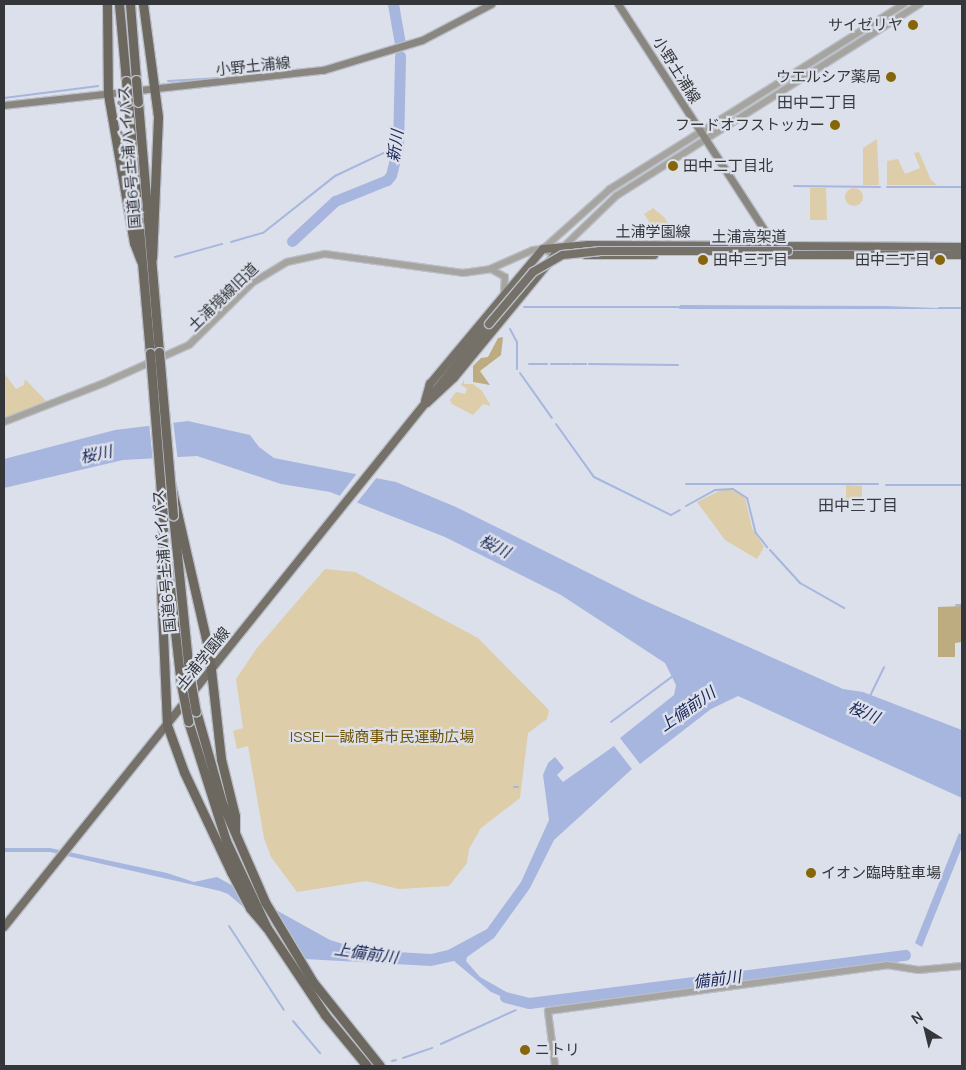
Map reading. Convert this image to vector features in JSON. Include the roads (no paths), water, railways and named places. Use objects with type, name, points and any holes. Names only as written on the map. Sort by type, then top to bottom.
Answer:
[{"type":"highway","points":[[107,4],[108,94],[134,243],[141,261]]},
{"type":"highway","name":"国道6号土浦バイパス","points":[[119,4],[131,80],[138,102],[152,258],[154,352],[163,521],[181,684],[188,721],[234,869]]},
{"type":"highway","name":"国道6号土浦バイパス","points":[[130,4],[131,80],[128,102],[141,261],[170,484],[176,515],[190,673],[196,711],[212,770],[235,836],[257,885],[303,968],[354,1036],[380,1066]]},
{"type":"highway","points":[[143,4],[157,90],[156,227],[152,258]]},
{"type":"highway","points":[[176,515],[212,669],[222,759],[235,816],[235,836]]},
{"type":"highway","points":[[163,521],[161,588],[167,725],[184,772],[234,869],[250,908],[362,1066]]},
{"type":"highway","points":[[354,1036],[388,1066]]},
{"type":"highway","points":[[346,1042],[367,1066]]},
{"type":"main road","name":"小野土浦線","points":[[4,105],[297,75],[350,64],[422,40],[455,26],[491,4]]},
{"type":"main road","name":"小野土浦線","points":[[618,4],[766,233],[769,251]]},
{"type":"main road","name":"土浦学園線","points":[[421,409],[430,384],[504,293],[543,249],[562,247],[962,255]]},
{"type":"main road","name":"土浦学園線","points":[[4,927],[421,409],[442,392],[555,255],[962,247]]},
{"type":"main road","name":"土浦高架道","points":[[421,409],[533,272],[554,258],[575,252],[962,251]]},
{"type":"street","points":[[904,4],[699,131],[610,189],[543,249],[555,255],[616,196],[920,4]]},
{"type":"street","name":"土浦境線旧道","points":[[4,422],[95,387],[189,345],[252,283],[287,262],[325,254],[463,273],[490,269],[524,252],[543,249]]},
{"type":"street","points":[[490,269],[505,277],[504,293]]},
{"type":"street","points":[[556,1066],[548,1011],[887,965],[919,970],[962,966]]},
{"type":"water","points":[[680,305],[886,306],[962,309],[679,309]]},
{"type":"water","points":[[188,421],[250,435],[259,447],[274,458],[396,482],[456,507],[643,600],[843,689],[863,692],[962,730],[962,798],[738,696],[711,709],[640,764],[620,738],[674,695],[676,685],[665,663],[561,595],[445,537],[330,492],[281,484],[197,456],[123,460],[4,488],[4,459],[115,430]]},
{"type":"water","name":"上備前川","points":[[614,746],[632,769],[554,840],[530,888],[494,938],[467,957],[466,961],[480,977],[519,999],[517,1003],[491,992],[454,961],[431,966],[305,959],[228,894],[220,891],[50,852],[4,852],[4,848],[50,848],[167,873],[194,882],[217,877],[330,940],[363,950],[431,954],[448,950],[487,929],[521,882],[549,820],[543,775],[548,763],[555,757],[564,768],[557,775],[563,782]]},
{"type":"water","points":[[959,833],[962,835],[962,847],[922,947],[915,943]]},
{"type":"waterway","name":"新川","points":[[393,4],[400,43]]},
{"type":"waterway","name":"新川","points":[[292,241],[335,201],[387,180],[391,175],[398,147],[400,56]]},
{"type":"waterway","points":[[168,81],[220,78]]},
{"type":"waterway","points":[[4,98],[98,86]]},
{"type":"waterway","points":[[231,242],[263,233],[335,176],[396,147]]},
{"type":"waterway","points":[[794,186],[880,187]]},
{"type":"waterway","points":[[887,187],[962,187]]},
{"type":"waterway","points":[[175,257],[222,244]]},
{"type":"waterway","points":[[524,307],[680,307]]},
{"type":"waterway","points":[[939,308],[962,308]]},
{"type":"waterway","points":[[510,329],[517,342],[517,369]]},
{"type":"waterway","points":[[529,364],[547,364]]},
{"type":"waterway","points":[[551,364],[570,364]]},
{"type":"waterway","points":[[572,364],[586,364]]},
{"type":"waterway","points":[[589,364],[678,365]]},
{"type":"waterway","points":[[520,373],[552,418]]},
{"type":"waterway","points":[[556,424],[594,477],[671,515],[680,510]]},
{"type":"waterway","points":[[686,484],[878,484]]},
{"type":"waterway","points":[[886,485],[962,485]]},
{"type":"waterway","points":[[686,506],[715,490],[733,489],[747,498],[756,533],[767,547]]},
{"type":"waterway","points":[[770,550],[800,583],[844,608]]},
{"type":"waterway","points":[[956,605],[962,605]]},
{"type":"waterway","name":"桜川","points":[[870,696],[884,667]]},
{"type":"waterway","points":[[611,722],[673,676]]},
{"type":"waterway","points":[[229,926],[284,1010]]},
{"type":"waterway","name":"備前川","points":[[505,997],[529,1003],[905,955]]},
{"type":"waterway","name":"備前川","points":[[441,1044],[516,1010]]},
{"type":"waterway","points":[[293,1021],[320,1053]]},
{"type":"waterway","name":"備前川","points":[[403,1058],[432,1048]]},
{"type":"waterway","name":"備前川","points":[[392,1061],[396,1060]]},
{"type":"place","name":"サイゼリヤ","points":[[913,25]]},
{"type":"place","name":"ウエルシア薬局","points":[[891,77]]},
{"type":"place","name":"フードオフストッカー","points":[[835,125]]},
{"type":"place","name":"田中二丁目北","points":[[673,166]]},
{"type":"place","name":"田中三丁目","points":[[703,260]]},
{"type":"place","name":"田中二丁目","points":[[940,260]]},
{"type":"place","name":"イオン臨時駐車場","points":[[811,873]]},
{"type":"place","name":"ニトリ","points":[[525,1050]]},
{"type":"district","name":"田中二丁目","points":[[817,102]]},
{"type":"district","name":"田中三丁目","points":[[858,505]]},
{"type":"park label","name":"ISSEI一誠商事市民運動広場","points":[[382,737]]}]
